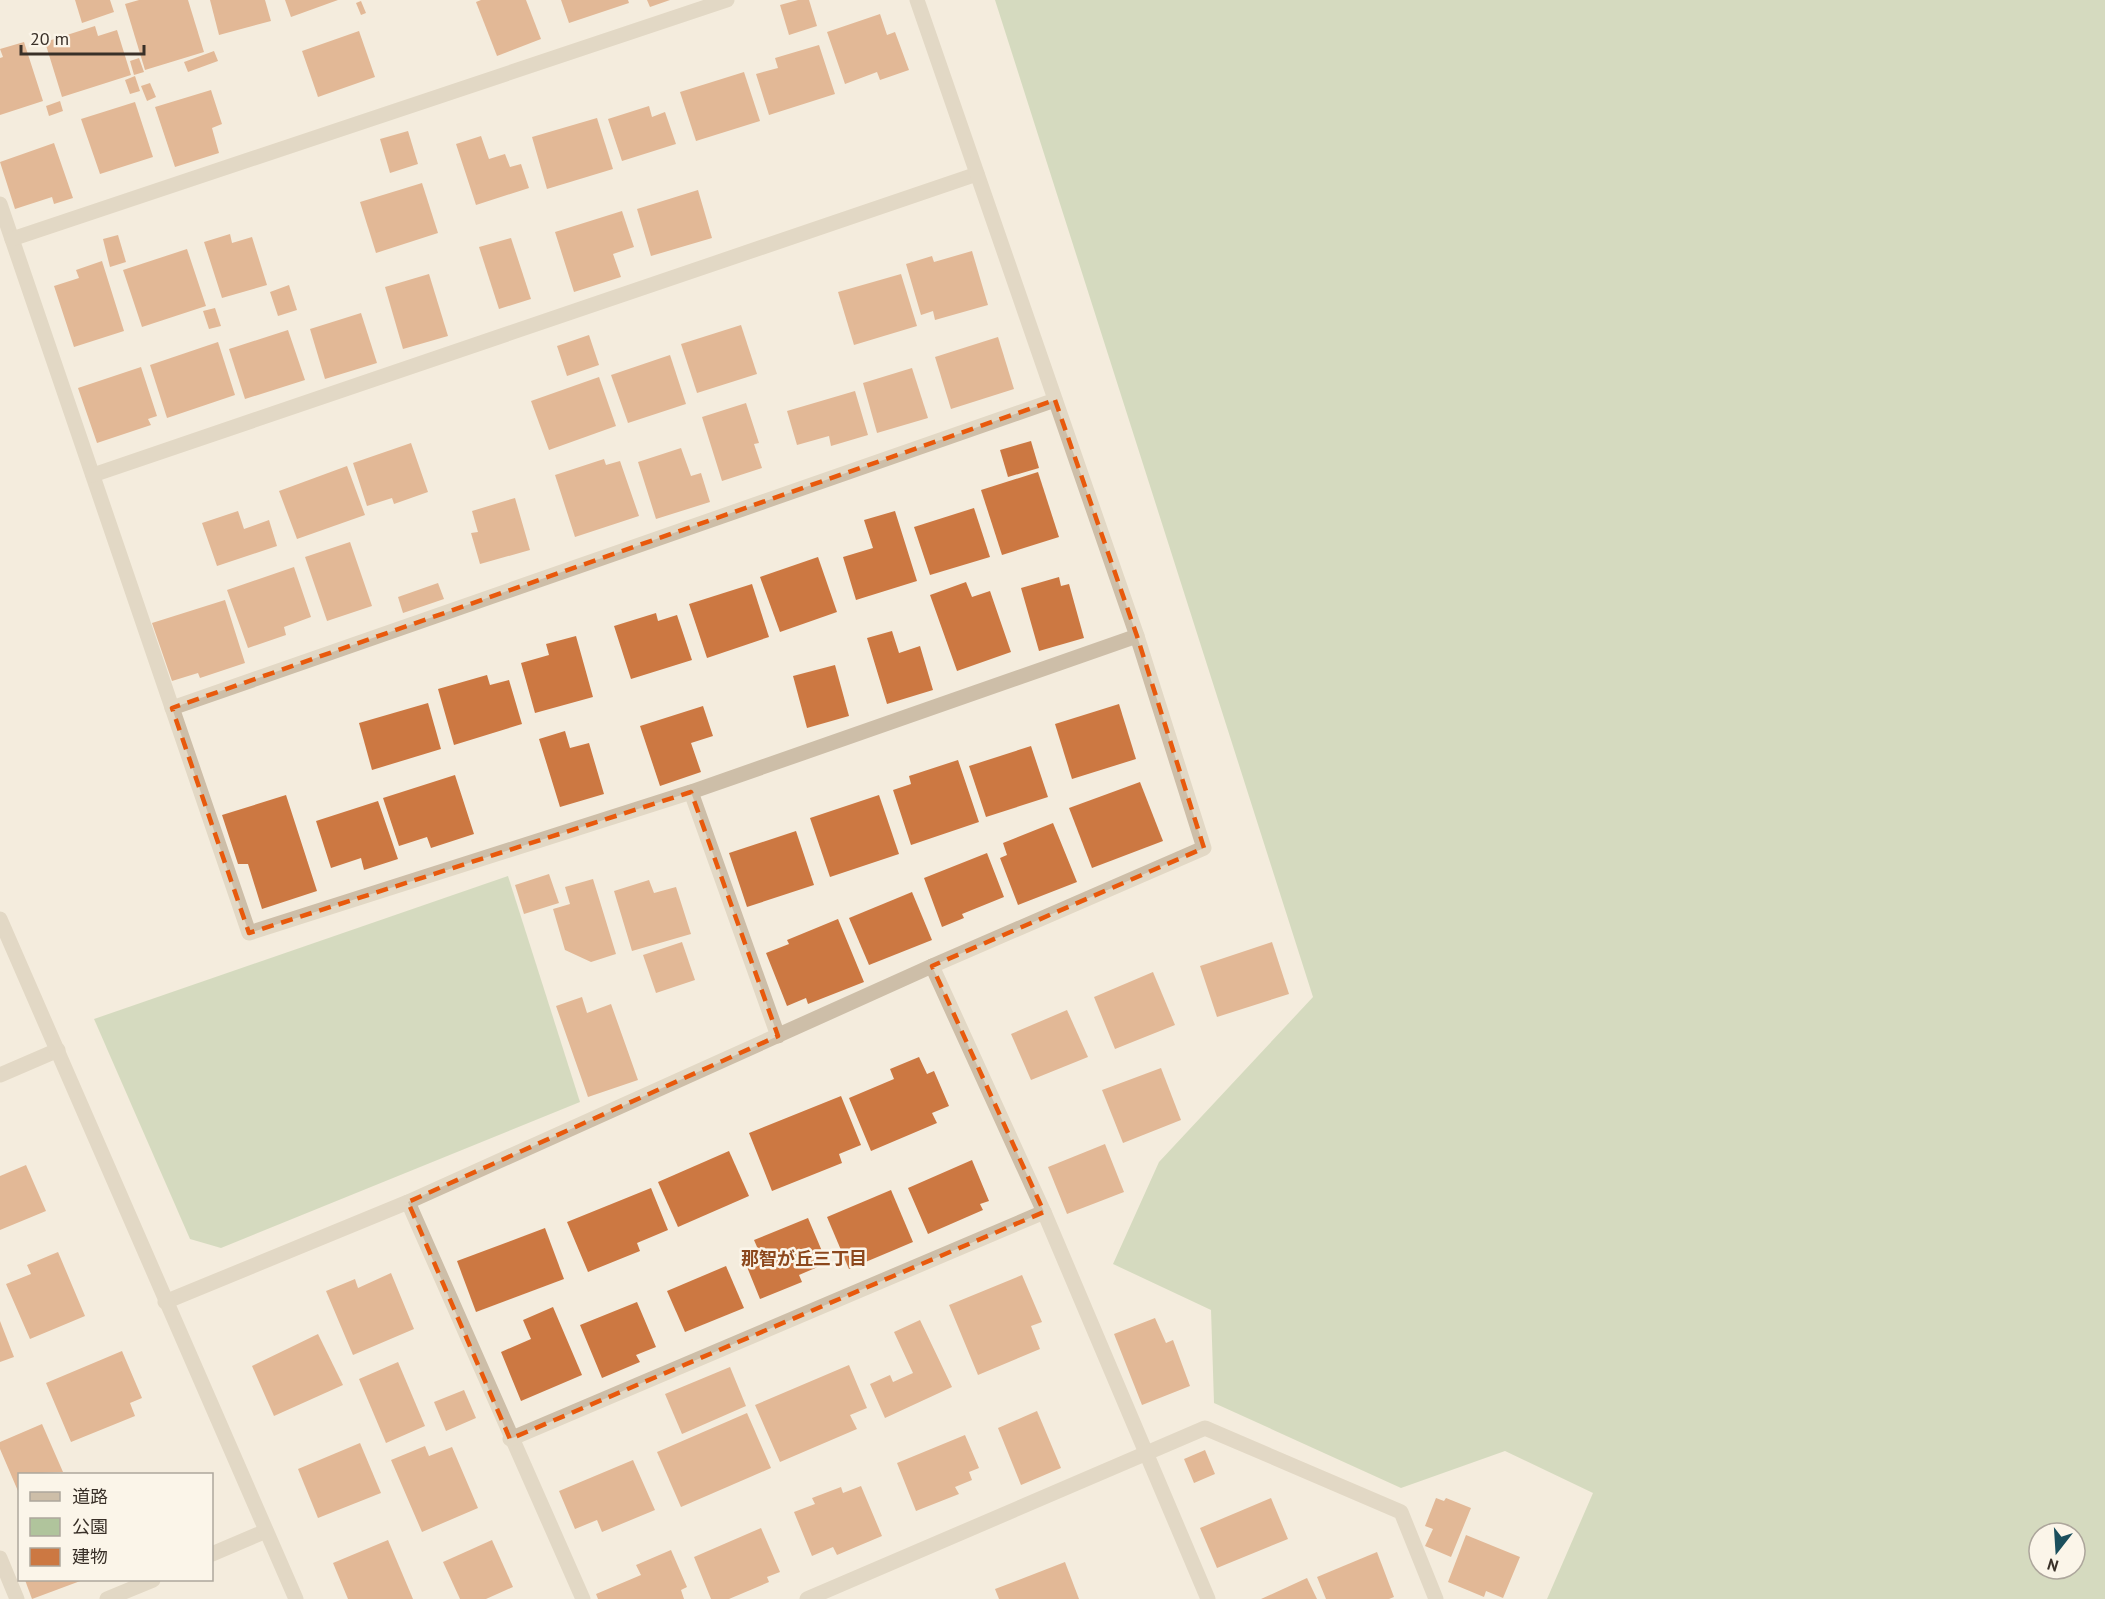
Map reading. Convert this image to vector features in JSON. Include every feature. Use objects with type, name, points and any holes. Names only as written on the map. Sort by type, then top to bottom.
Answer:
[{"type":"street","points":[[12,239],[727,0]]},
{"type":"street","points":[[165,1302],[408,1202],[932,966],[1204,848],[1137,636],[917,0]]},
{"type":"street","points":[[93,475],[977,174]]},
{"type":"street","points":[[0,204],[249,933],[691,792],[1137,636]]},
{"type":"street","points":[[172,708],[1055,400]]},
{"type":"street","points":[[691,792],[778,1036]]},
{"type":"street","points":[[0,919],[296,1599]]},
{"type":"street","points":[[932,966],[1044,1212],[1208,1599]]},
{"type":"street","points":[[0,1075],[58,1050]]},
{"type":"street","points":[[408,1202],[510,1439],[583,1599]]},
{"type":"street","points":[[510,1439],[1044,1212]]},
{"type":"street","points":[[807,1599],[1205,1428],[1401,1512],[1436,1599]]},
{"type":"street","points":[[213,1554],[266,1531]]},
{"type":"street","points":[[0,1558],[17,1599]]},
{"type":"street","points":[[107,1599],[151,1581]]},
{"type":"highlighted area","points":[[1055,400],[1137,636],[1204,848],[932,966],[1044,1212],[510,1439],[408,1202],[778,1036],[691,792],[249,933],[172,708]]},
{"type":"green space","points":[[995,0],[2105,0],[2105,1599],[1547,1599],[1593,1493],[1505,1451],[1401,1488],[1214,1403],[1211,1310],[1113,1264],[1159,1162],[1313,997]]},
{"type":"green space","points":[[508,876],[580,1102],[221,1248],[190,1239],[94,1019]]},
{"type":"building","points":[[75,0],[110,0],[114,12],[82,23]]},
{"type":"building","points":[[139,0],[188,0],[204,52],[145,70],[125,4]]},
{"type":"building","points":[[210,0],[265,0],[271,21],[219,35]]},
{"type":"building","points":[[285,0],[338,0],[291,17]]},
{"type":"building","points":[[526,0],[541,39],[497,56],[476,2]]},
{"type":"building","points":[[561,0],[628,0],[629,3],[569,23]]},
{"type":"building","points":[[647,0],[670,0],[650,7]]},
{"type":"building","points":[[798,0],[809,0],[817,26],[789,35],[780,5]]},
{"type":"building","points":[[361,1],[366,13],[361,15],[356,3]]},
{"type":"building","points":[[880,14],[887,35],[895,32],[909,70],[880,80],[877,72],[845,84],[827,32]]},
{"type":"building","points":[[95,26],[98,36],[117,30],[131,75],[62,97],[45,42]]},
{"type":"building","points":[[359,31],[375,77],[318,97],[302,51]]},
{"type":"building","points":[[24,42],[43,101],[0,115],[0,58],[3,57],[0,49]]},
{"type":"building","points":[[819,45],[835,94],[769,115],[756,74],[778,68],[775,58]]},
{"type":"building","points":[[214,51],[218,61],[188,72],[184,62]]},
{"type":"building","points":[[139,58],[144,72],[134,75],[130,61]]},
{"type":"building","points":[[744,72],[760,121],[696,141],[680,92]]},
{"type":"building","points":[[135,76],[140,91],[130,94],[125,80]]},
{"type":"building","points":[[150,83],[156,97],[147,101],[141,86]]},
{"type":"building","points":[[211,90],[222,124],[212,128],[219,153],[175,167],[155,107]]},
{"type":"building","points":[[60,101],[63,111],[49,116],[46,106]]},
{"type":"building","points":[[135,102],[153,157],[100,174],[81,119]]},
{"type":"building","points":[[649,106],[652,117],[665,112],[676,144],[622,161],[608,119]]},
{"type":"building","points":[[597,118],[613,169],[547,189],[532,137]]},
{"type":"building","points":[[408,131],[418,164],[390,173],[380,139]]},
{"type":"building","points":[[481,136],[489,159],[505,154],[510,167],[521,164],[529,188],[476,205],[456,144]]},
{"type":"building","points":[[54,143],[73,198],[54,204],[52,197],[15,209],[0,162]]},
{"type":"building","points":[[422,183],[438,233],[376,253],[360,202]]},
{"type":"building","points":[[698,190],[712,238],[651,256],[637,209]]},
{"type":"building","points":[[622,211],[634,247],[613,254],[621,277],[574,292],[555,232]]},
{"type":"building","points":[[230,234],[232,243],[252,237],[267,285],[222,298],[204,242]]},
{"type":"building","points":[[118,235],[126,262],[110,267],[103,239]]},
{"type":"building","points":[[511,238],[531,299],[499,309],[479,247]]},
{"type":"building","points":[[187,249],[206,306],[142,327],[123,270]]},
{"type":"building","points":[[972,251],[988,305],[935,320],[933,311],[921,315],[906,264],[932,256],[934,262]]},
{"type":"building","points":[[102,261],[124,331],[74,347],[54,286],[79,278],[76,270]]},
{"type":"building","points":[[429,274],[448,336],[403,349],[385,287]]},
{"type":"building","points":[[901,274],[917,326],[854,345],[838,292]]},
{"type":"building","points":[[289,285],[297,310],[278,316],[270,292]]},
{"type":"building","points":[[215,308],[221,326],[209,329],[203,311]]},
{"type":"building","points":[[361,313],[377,363],[325,379],[310,329]]},
{"type":"building","points":[[741,325],[757,374],[697,393],[681,344]]},
{"type":"building","points":[[288,330],[305,380],[245,399],[229,349]]},
{"type":"building","points":[[589,335],[599,365],[567,376],[557,346]]},
{"type":"building","points":[[998,337],[1014,389],[951,409],[935,357]]},
{"type":"building","points":[[218,342],[235,395],[167,418],[150,365]]},
{"type":"building","points":[[670,355],[686,404],[628,423],[611,375]]},
{"type":"building","points":[[141,367],[157,416],[148,419],[151,425],[97,443],[78,388]]},
{"type":"building","points":[[912,368],[928,418],[877,433],[863,383]]},
{"type":"building","points":[[599,377],[616,426],[549,450],[531,401]]},
{"type":"building","points":[[855,391],[868,435],[831,446],[829,436],[797,445],[787,411]]},
{"type":"building","points":[[746,403],[759,443],[754,444],[762,468],[722,481],[702,417]]},
{"type":"building","points":[[1031,441],[1039,468],[1008,477],[1000,450]]},
{"type":"building","points":[[411,443],[428,492],[394,504],[392,498],[367,506],[353,463]]},
{"type":"building","points":[[681,448],[691,476],[701,473],[710,502],[656,519],[638,462]]},
{"type":"building","points":[[604,459],[606,465],[620,461],[639,516],[575,537],[555,475]]},
{"type":"building","points":[[347,466],[365,515],[297,539],[279,491]]},
{"type":"building","points":[[1038,472],[1059,537],[1002,555],[981,490]]},
{"type":"building","points":[[515,498],[530,550],[480,564],[471,533],[478,532],[472,511]]},
{"type":"building","points":[[974,508],[990,557],[930,575],[914,527]]},
{"type":"building","points":[[238,511],[244,529],[269,520],[277,546],[217,566],[202,523]]},
{"type":"building","points":[[895,511],[917,581],[856,600],[843,557],[873,548],[864,520]]},
{"type":"building","points":[[350,542],[372,606],[327,621],[305,557]]},
{"type":"building","points":[[818,557],[837,612],[780,632],[760,577]]},
{"type":"building","points":[[294,567],[311,617],[284,627],[286,635],[248,648],[227,590]]},
{"type":"building","points":[[1059,577],[1061,586],[1069,584],[1084,638],[1039,651],[1021,588]]},
{"type":"building","points":[[966,582],[972,597],[990,591],[1011,652],[957,671],[930,595]]},
{"type":"building","points":[[438,583],[444,599],[403,613],[398,597]]},
{"type":"building","points":[[752,584],[769,637],[707,658],[689,604]]},
{"type":"building","points":[[225,600],[245,663],[200,678],[198,673],[172,681],[152,623]]},
{"type":"building","points":[[656,613],[658,621],[677,615],[692,660],[631,679],[614,626]]},
{"type":"building","points":[[892,631],[899,653],[920,646],[933,690],[887,704],[867,638]]},
{"type":"building","points":[[576,636],[593,697],[535,713],[521,663],[549,655],[546,644]]},
{"type":"building","points":[[835,665],[849,716],[807,728],[793,676]]},
{"type":"building","points":[[487,675],[490,685],[509,680],[522,724],[454,745],[438,689]]},
{"type":"building","points":[[428,703],[441,749],[372,770],[359,723]]},
{"type":"building","points":[[1119,704],[1136,759],[1072,779],[1055,724]]},
{"type":"building","points":[[703,706],[713,736],[691,743],[701,772],[660,786],[640,726]]},
{"type":"building","points":[[565,731],[570,748],[589,743],[604,794],[560,807],[539,739]]},
{"type":"building","points":[[1031,746],[1048,797],[986,817],[969,766]]},
{"type":"building","points":[[958,760],[979,822],[911,845],[893,790],[911,784],[909,776]]},
{"type":"building","points":[[455,775],[474,834],[431,848],[427,837],[399,846],[383,798]]},
{"type":"building","points":[[1140,782],[1163,841],[1092,868],[1069,808]]},
{"type":"building","points":[[286,795],[317,891],[262,909],[248,864],[238,864],[222,815]]},
{"type":"building","points":[[879,795],[899,854],[830,877],[810,818]]},
{"type":"building","points":[[378,801],[398,859],[364,870],[361,858],[331,868],[316,821]]},
{"type":"building","points":[[1053,823],[1077,882],[1018,905],[1000,858],[1007,855],[1003,843]]},
{"type":"building","points":[[796,831],[814,885],[747,907],[729,853]]},
{"type":"building","points":[[987,853],[1004,897],[962,914],[964,918],[942,927],[924,878]]},
{"type":"building","points":[[549,874],[559,903],[524,914],[515,885]]},
{"type":"building","points":[[593,879],[616,954],[591,962],[565,950],[553,909],[570,904],[565,887]]},
{"type":"building","points":[[649,880],[654,893],[676,887],[691,934],[632,951],[614,891]]},
{"type":"building","points":[[912,892],[932,940],[869,965],[849,918]]},
{"type":"building","points":[[838,919],[864,982],[808,1004],[806,998],[787,1006],[766,953],[789,944],[787,940]]},
{"type":"building","points":[[682,942],[695,980],[656,993],[643,955]]},
{"type":"building","points":[[1272,942],[1289,994],[1217,1017],[1200,966]]},
{"type":"building","points":[[1153,972],[1175,1025],[1115,1049],[1094,997]]},
{"type":"building","points":[[582,997],[587,1013],[611,1004],[638,1080],[588,1097],[556,1006]]},
{"type":"building","points":[[1067,1010],[1088,1057],[1031,1080],[1011,1034]]},
{"type":"building","points":[[919,1057],[927,1074],[934,1071],[949,1106],[932,1113],[937,1123],[871,1151],[849,1098],[894,1079],[890,1069]]},
{"type":"building","points":[[1161,1068],[1181,1120],[1123,1143],[1102,1090]]},
{"type":"building","points":[[841,1096],[861,1145],[839,1154],[842,1163],[772,1191],[749,1133]]},
{"type":"building","points":[[1105,1144],[1124,1192],[1067,1214],[1048,1167]]},
{"type":"building","points":[[729,1151],[749,1196],[678,1227],[658,1182]]},
{"type":"building","points":[[972,1160],[989,1201],[980,1204],[983,1210],[928,1234],[908,1188]]},
{"type":"building","points":[[26,1165],[46,1211],[0,1230],[0,1176]]},
{"type":"building","points":[[651,1188],[668,1230],[637,1243],[640,1251],[588,1272],[567,1222]]},
{"type":"building","points":[[891,1190],[913,1242],[849,1269],[827,1217]]},
{"type":"building","points":[[808,1218],[827,1263],[799,1275],[802,1282],[760,1299],[745,1262],[761,1256],[754,1240]]},
{"type":"building","points":[[545,1228],[564,1279],[476,1312],[457,1261]]},
{"type":"building","points":[[58,1252],[85,1316],[30,1339],[6,1284],[31,1274],[27,1265]]},
{"type":"building","points":[[726,1266],[744,1308],[685,1332],[667,1291]]},
{"type":"building","points":[[391,1273],[414,1329],[353,1355],[326,1291],[355,1279],[358,1288]]},
{"type":"building","points":[[1022,1275],[1042,1322],[1031,1326],[1040,1349],[978,1375],[949,1305]]},
{"type":"building","points":[[637,1302],[656,1347],[636,1355],[640,1362],[602,1378],[580,1325]]},
{"type":"building","points":[[553,1307],[582,1375],[521,1401],[501,1352],[531,1339],[523,1320]]},
{"type":"building","points":[[1155,1318],[1166,1343],[1173,1340],[1190,1386],[1142,1405],[1114,1334]]},
{"type":"building","points":[[920,1320],[952,1387],[885,1418],[870,1384],[890,1375],[893,1382],[913,1373],[894,1332]]},
{"type":"building","points":[[0,1321],[14,1357],[0,1362]]},
{"type":"building","points":[[318,1334],[343,1385],[274,1416],[252,1366]]},
{"type":"building","points":[[122,1351],[142,1398],[130,1403],[135,1416],[71,1442],[46,1383]]},
{"type":"building","points":[[398,1362],[425,1426],[386,1443],[359,1379]]},
{"type":"building","points":[[849,1365],[867,1408],[850,1415],[857,1429],[780,1462],[755,1405]]},
{"type":"building","points":[[730,1367],[746,1406],[682,1434],[665,1394]]},
{"type":"building","points":[[464,1390],[476,1418],[446,1431],[434,1402]]},
{"type":"building","points":[[1037,1411],[1061,1468],[1021,1485],[998,1428]]},
{"type":"building","points":[[747,1413],[771,1468],[681,1507],[657,1452]]},
{"type":"building","points":[[42,1424],[63,1472],[18,1473],[18,1491],[0,1449],[0,1442]]},
{"type":"building","points":[[965,1435],[979,1468],[969,1472],[972,1480],[955,1487],[959,1494],[916,1511],[897,1463]]},
{"type":"building","points":[[360,1443],[381,1493],[318,1518],[298,1469]]},
{"type":"building","points":[[425,1446],[429,1456],[452,1447],[478,1508],[422,1532],[391,1460]]},
{"type":"building","points":[[1205,1450],[1215,1474],[1194,1483],[1184,1459]]},
{"type":"building","points":[[633,1460],[655,1510],[602,1532],[597,1520],[575,1529],[559,1491]]},
{"type":"building","points":[[861,1486],[882,1536],[837,1555],[833,1547],[812,1556],[794,1512],[815,1504],[812,1498],[841,1487],[843,1493]]},
{"type":"building","points":[[1271,1498],[1288,1539],[1217,1568],[1200,1528]]},
{"type":"building","points":[[1436,1498],[1444,1501],[1446,1498],[1471,1508],[1451,1557],[1425,1546],[1433,1529],[1425,1526]]},
{"type":"building","points":[[761,1528],[780,1572],[767,1577],[769,1582],[729,1599],[711,1599],[694,1557]]},
{"type":"building","points":[[1466,1535],[1520,1557],[1503,1598],[1486,1591],[1484,1597],[1448,1582]]},
{"type":"building","points":[[388,1540],[413,1599],[348,1599],[333,1563]]},
{"type":"building","points":[[492,1540],[513,1587],[486,1599],[460,1599],[443,1562]]},
{"type":"building","points":[[671,1550],[687,1587],[681,1590],[684,1599],[598,1599],[596,1594],[641,1575],[636,1565]]},
{"type":"building","points":[[1377,1552],[1394,1597],[1389,1599],[1326,1599],[1317,1577]]},
{"type":"building","points":[[1065,1562],[1079,1599],[999,1599],[995,1589]]},
{"type":"building","points":[[1307,1578],[1317,1599],[1261,1599]]},
{"type":"building","points":[[25,1581],[80,1581],[32,1599]]},
{"type":"district","name":"那智が丘三丁目","points":[[804,1258]]}]
